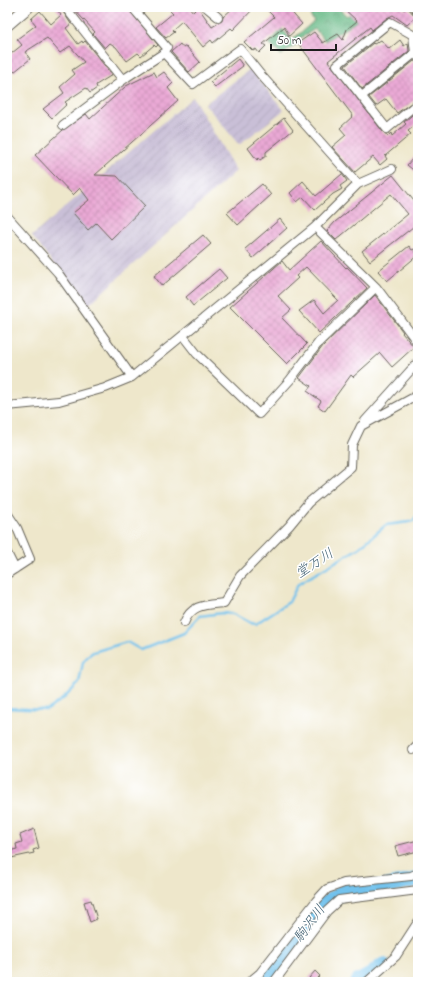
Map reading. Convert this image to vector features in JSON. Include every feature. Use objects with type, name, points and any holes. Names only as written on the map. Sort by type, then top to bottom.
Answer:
[{"type":"street","points":[[7,25],[28,7]]},
{"type":"street","points":[[65,7],[123,80]]},
{"type":"street","points":[[132,7],[167,48]]},
{"type":"street","points":[[206,7],[218,17]]},
{"type":"street","points":[[362,96],[416,55],[415,33],[390,22],[337,65],[387,129],[418,103]]},
{"type":"street","points":[[63,125],[123,80],[164,53],[193,84],[240,48],[260,74],[358,184]]},
{"type":"street","points":[[7,406],[59,402],[105,388],[132,377],[315,227],[358,184],[392,169]]},
{"type":"street","points":[[7,216],[58,273],[132,377]]},
{"type":"street","points":[[315,227],[376,287],[418,343]]},
{"type":"street","points":[[183,336],[197,354],[259,414],[290,380],[319,342],[376,287]]},
{"type":"street","points":[[184,623],[186,616],[196,606],[224,603],[240,576],[289,526],[308,503],[351,467],[352,445],[362,426],[418,362]]},
{"type":"street","points":[[362,426],[418,395]]},
{"type":"street","points":[[7,513],[17,528],[30,559],[7,574]]},
{"type":"street","points":[[7,553],[14,569]]},
{"type":"street","points":[[249,982],[260,973],[316,901],[327,890],[344,883],[411,876],[418,873]]},
{"type":"street","points":[[274,982],[327,911],[339,900],[418,890]]},
{"type":"street","points":[[367,982],[396,956],[418,922]]},
{"type":"shaded area","points":[[250,69],[284,110],[239,145],[205,104]]},
{"type":"shaded area","points":[[193,97],[236,171],[86,307],[32,236]]},
{"type":"green space","points":[[319,7],[337,7],[347,16],[358,7],[370,13],[325,41],[315,29],[296,41],[296,45],[281,55],[269,44],[282,29],[292,40],[314,21],[310,16]]},
{"type":"building","points":[[55,7],[60,7],[71,24],[66,28],[78,44],[85,41],[112,75],[96,85],[97,88],[90,93],[86,88],[65,102],[67,104],[52,118],[43,109],[64,93],[60,87],[75,74],[72,70],[84,62],[70,46],[60,53],[47,38],[25,52],[30,59],[14,72],[7,66],[7,57],[22,45],[17,39],[36,25],[31,19],[40,11],[51,24],[61,15]]},
{"type":"building","points":[[72,7],[127,7],[158,45],[156,47],[154,45],[141,56],[138,53],[127,61],[116,47],[110,43],[105,48],[93,34],[95,32]]},
{"type":"building","points":[[167,7],[189,7],[193,12],[198,7],[212,27],[222,21],[223,17],[234,7],[255,7],[233,30],[231,28],[213,43],[211,40],[203,47],[182,21],[172,30],[174,32],[166,38],[156,27],[173,13]]},
{"type":"building","points":[[264,7],[287,7],[302,24],[288,37],[288,33],[284,27],[263,44],[266,46],[259,53],[256,49],[253,51],[244,42],[274,17]]},
{"type":"building","points":[[342,7],[402,7],[404,10],[407,7],[416,17],[407,25],[393,15],[387,18],[372,30],[370,27],[328,61],[383,132],[388,136],[391,133],[392,136],[406,124],[404,122],[418,110],[418,123],[408,131],[411,134],[385,156],[387,159],[380,165],[373,157],[355,172],[332,147],[346,135],[340,128],[353,116],[298,43],[314,32],[323,43],[338,34],[343,40],[347,29],[357,21]]},
{"type":"building","points":[[381,40],[389,49],[400,40],[404,46],[408,43],[409,51],[362,89],[345,66],[373,43],[374,44]]},
{"type":"building","points":[[180,44],[183,48],[186,46],[200,62],[189,72],[171,52]]},
{"type":"building","points":[[238,59],[243,66],[215,87],[210,82]]},
{"type":"building","points":[[414,61],[418,62],[418,98],[397,113],[386,99],[376,106],[369,97]]},
{"type":"building","points":[[154,72],[157,77],[164,72],[173,83],[168,88],[178,101],[95,175],[117,176],[145,206],[111,239],[96,223],[88,230],[73,213],[89,200],[80,188],[73,195],[35,155],[63,130],[86,114],[90,119],[126,86]]},
{"type":"building","points":[[284,118],[293,130],[266,152],[266,156],[260,160],[259,158],[257,160],[248,148]]},
{"type":"building","points":[[418,152],[418,174],[407,165]]},
{"type":"building","points":[[342,174],[347,181],[340,186],[342,189],[333,194],[315,210],[303,197],[297,202],[290,193],[303,181],[316,196]]},
{"type":"building","points":[[393,175],[418,206],[418,223],[370,261],[362,251],[408,214],[391,194],[336,240],[327,231],[335,222]]},
{"type":"building","points":[[262,184],[271,195],[238,225],[227,213]]},
{"type":"building","points":[[280,219],[287,228],[253,258],[245,249]]},
{"type":"building","points":[[203,235],[211,244],[162,286],[154,276]]},
{"type":"building","points":[[321,241],[367,288],[319,333],[299,311],[314,300],[324,313],[338,300],[306,267],[296,276],[298,278],[278,296],[291,310],[282,318],[307,344],[287,364],[230,307],[282,261],[289,270]]},
{"type":"building","points":[[409,246],[412,250],[414,249],[418,255],[387,281],[378,271]]},
{"type":"building","points":[[219,269],[227,278],[193,306],[186,297]]},
{"type":"building","points":[[375,295],[403,332],[402,333],[414,347],[392,367],[380,353],[353,377],[351,375],[325,411],[318,406],[321,401],[307,391],[311,386],[299,378],[323,346]]},
{"type":"building","points":[[34,829],[39,848],[33,850],[34,853],[11,858],[9,851],[17,849],[16,844],[22,842],[20,835]]},
{"type":"building","points":[[418,840],[418,851],[398,856],[395,846]]},
{"type":"building","points":[[91,900],[97,919],[90,922],[84,902]]},
{"type":"building","points":[[315,971],[320,976],[314,982],[309,978]]},
{"type":"waterway","name":"堂万川","points":[[7,708],[47,710],[64,698],[79,683],[83,662],[93,652],[127,642],[141,650],[184,633],[200,616],[222,613],[233,614],[255,624],[289,602],[298,584],[359,548],[386,525],[413,521],[418,514]]},
{"type":"waterway","name":"駒沢川","points":[[263,982],[291,950],[321,906],[345,890],[376,889],[418,879]]},
{"type":"waterway","points":[[357,982],[372,974],[383,965]]}]
